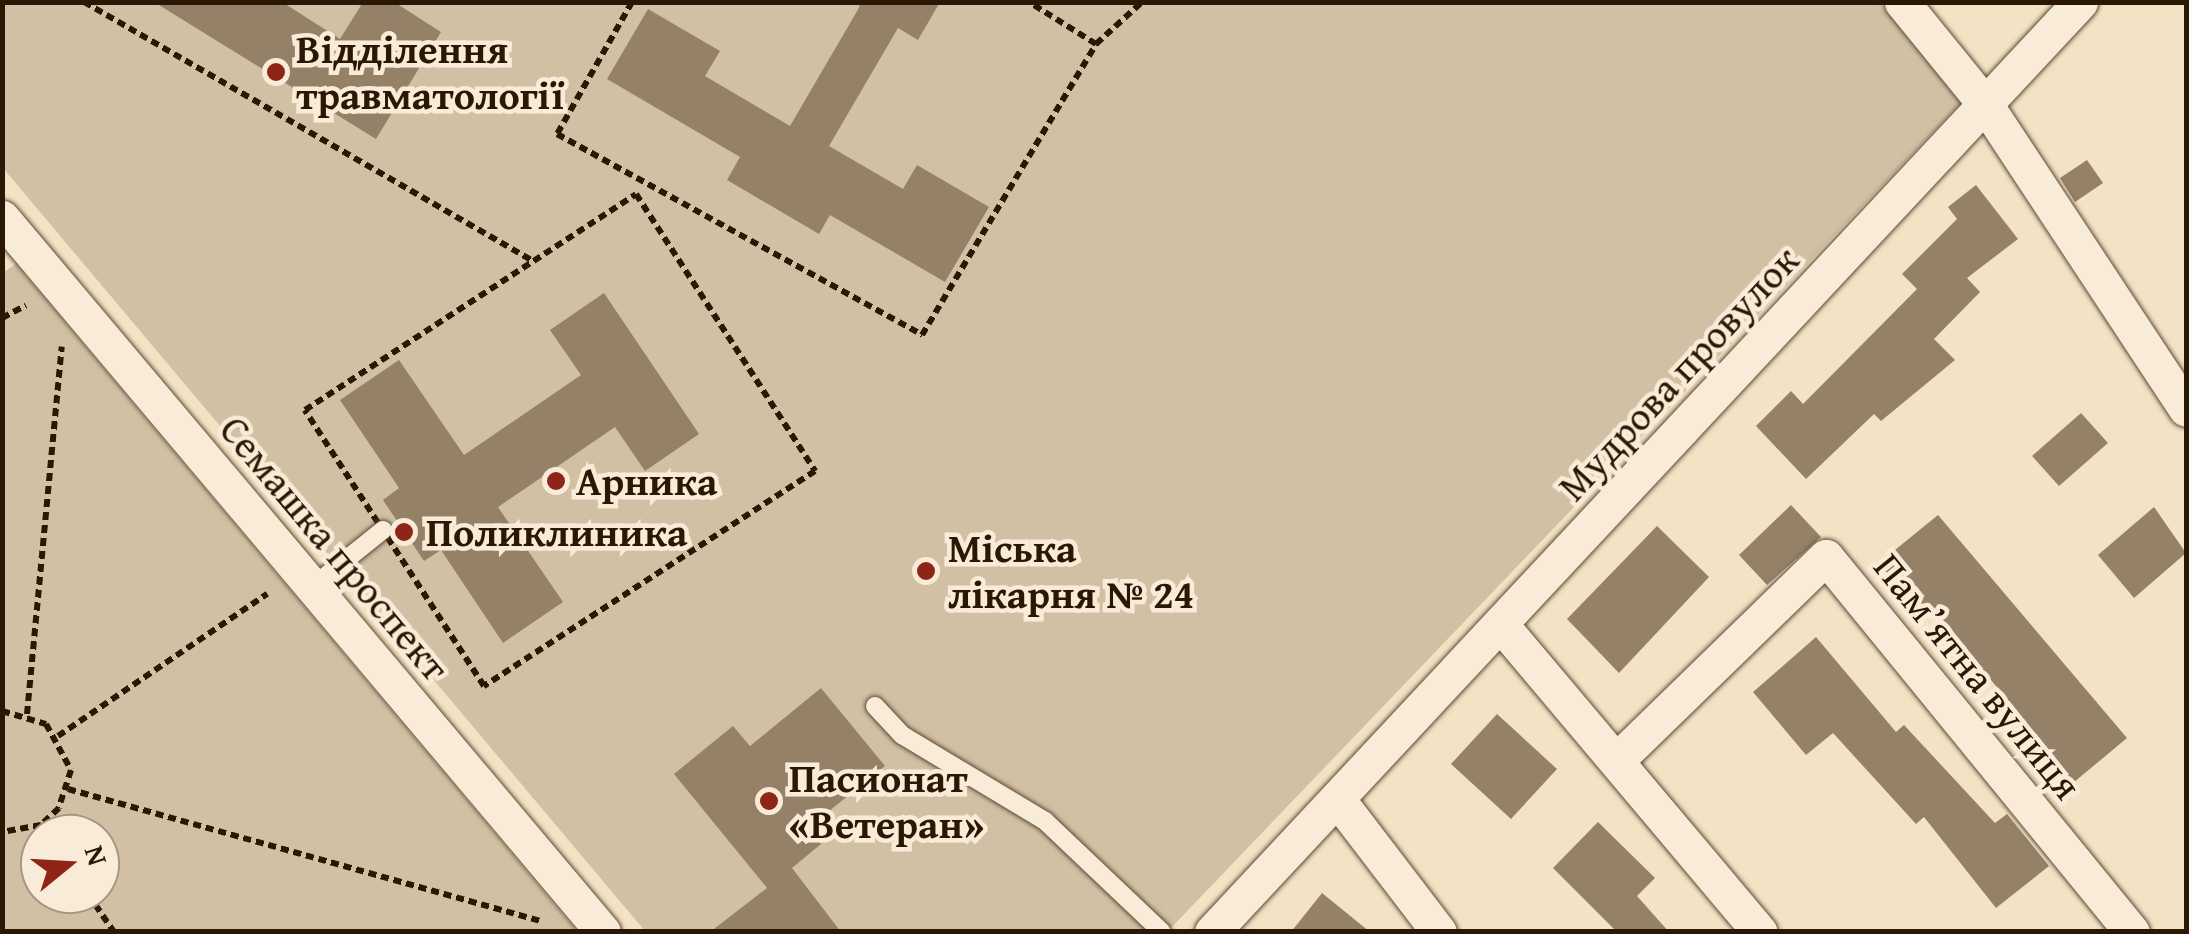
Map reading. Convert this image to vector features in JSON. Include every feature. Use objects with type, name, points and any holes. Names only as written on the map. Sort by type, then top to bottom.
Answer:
[{"type":"street","points":[[1902,2],[1984,104],[2186,410]]},
{"type":"street","name":"Мудрова провулок","points":[[1212,932],[1502,626],[2080,2]]},
{"type":"street","name":"Семашка проспект","points":[[5,228],[603,932]]},
{"type":"street","name":"Пам’ятна вулиця","points":[[1620,756],[1826,557],[2132,932]]},
{"type":"street","points":[[1502,626],[1620,756],[1760,932]]},
{"type":"street","points":[[1338,800],[1440,932]]},
{"type":"lane","points":[[312,587],[383,530]]},
{"type":"lane","points":[[874,706],[902,735],[1045,821],[1162,932]]},
{"type":"path","points":[[84,2],[533,261]]},
{"type":"path","points":[[632,2],[557,134],[922,336],[1096,44],[1142,2]]},
{"type":"path","points":[[1030,2],[1096,44]]},
{"type":"path","points":[[636,194],[815,471],[484,686],[305,410],[636,194],[642,181]]},
{"type":"path","points":[[2,318],[24,303]]},
{"type":"path","points":[[28,714],[62,347]]},
{"type":"path","points":[[58,736],[267,594]]},
{"type":"path","points":[[2,712],[28,714],[58,736],[68,789],[49,814]]},
{"type":"path","points":[[68,789],[542,921]]},
{"type":"shaded area","name":"Міська лікарня № 24","points":[[2,3],[1880,3],[1961,103],[1168,931],[645,931],[3,168]]},
{"type":"shaded area","points":[[16,264],[577,931],[3,931],[2,273]]},
{"type":"building","points":[[154,2],[282,2],[340,39],[363,2],[394,2],[441,32],[376,139]]},
{"type":"building","points":[[853,2],[940,2],[918,40],[898,28],[829,146],[903,189],[917,165],[989,207],[945,282],[830,215],[819,234],[727,180],[740,157],[607,79],[648,9],[720,51],[705,76],[790,126],[860,6]]},
{"type":"building","points":[[2087,160],[2103,183],[2075,202],[2060,178]]},
{"type":"building","points":[[1976,185],[2018,239],[1967,278],[1980,292],[1934,339],[1955,360],[1881,421],[1874,414],[1806,479],[1756,426],[1791,391],[1803,404],[1917,289],[1902,274],[1957,219],[1948,207]]},
{"type":"building","points":[[604,293],[699,434],[645,471],[615,427],[498,507],[563,602],[503,643],[441,550],[424,561],[383,500],[399,488],[340,400],[399,360],[464,455],[581,375],[550,330]]},
{"type":"building","points":[[2081,413],[2108,443],[2059,486],[2032,456]]},
{"type":"building","points":[[1791,505],[1821,537],[1767,585],[1739,555]]},
{"type":"building","points":[[2154,507],[2186,553],[2134,598],[2098,555]]},
{"type":"building","points":[[1938,515],[2127,738],[2073,783],[1933,607],[1922,616],[1879,563]]},
{"type":"building","points":[[1657,526],[1709,577],[1619,673],[1567,619]]},
{"type":"building","points":[[1816,637],[1896,732],[1904,725],[1995,823],[2007,814],[2049,866],[1996,908],[1924,817],[1916,824],[1833,733],[1806,755],[1753,692]]},
{"type":"building","name":"Пасионат «Ветеран»","points":[[821,688],[885,766],[808,828],[821,844],[792,868],[841,932],[710,932],[767,888],[674,774],[733,726],[750,746]]},
{"type":"building","points":[[1497,714],[1557,769],[1511,819],[1451,764]]},
{"type":"building","points":[[1598,822],[1655,878],[1637,896],[1669,932],[1617,932],[1553,868]]},
{"type":"building","points":[[1322,893],[1370,932],[1291,932]]},
{"type":"place","name":"Відділення травматології","points":[[276,72]]},
{"type":"place","name":"Арника","points":[[556,481]]},
{"type":"place","name":"Поликлиника","points":[[404,532]]},
{"type":"place","name":"Міська лікарня № 24","points":[[926,571]]},
{"type":"place","name":"Пасионат «Ветеран»","points":[[769,801]]}]
